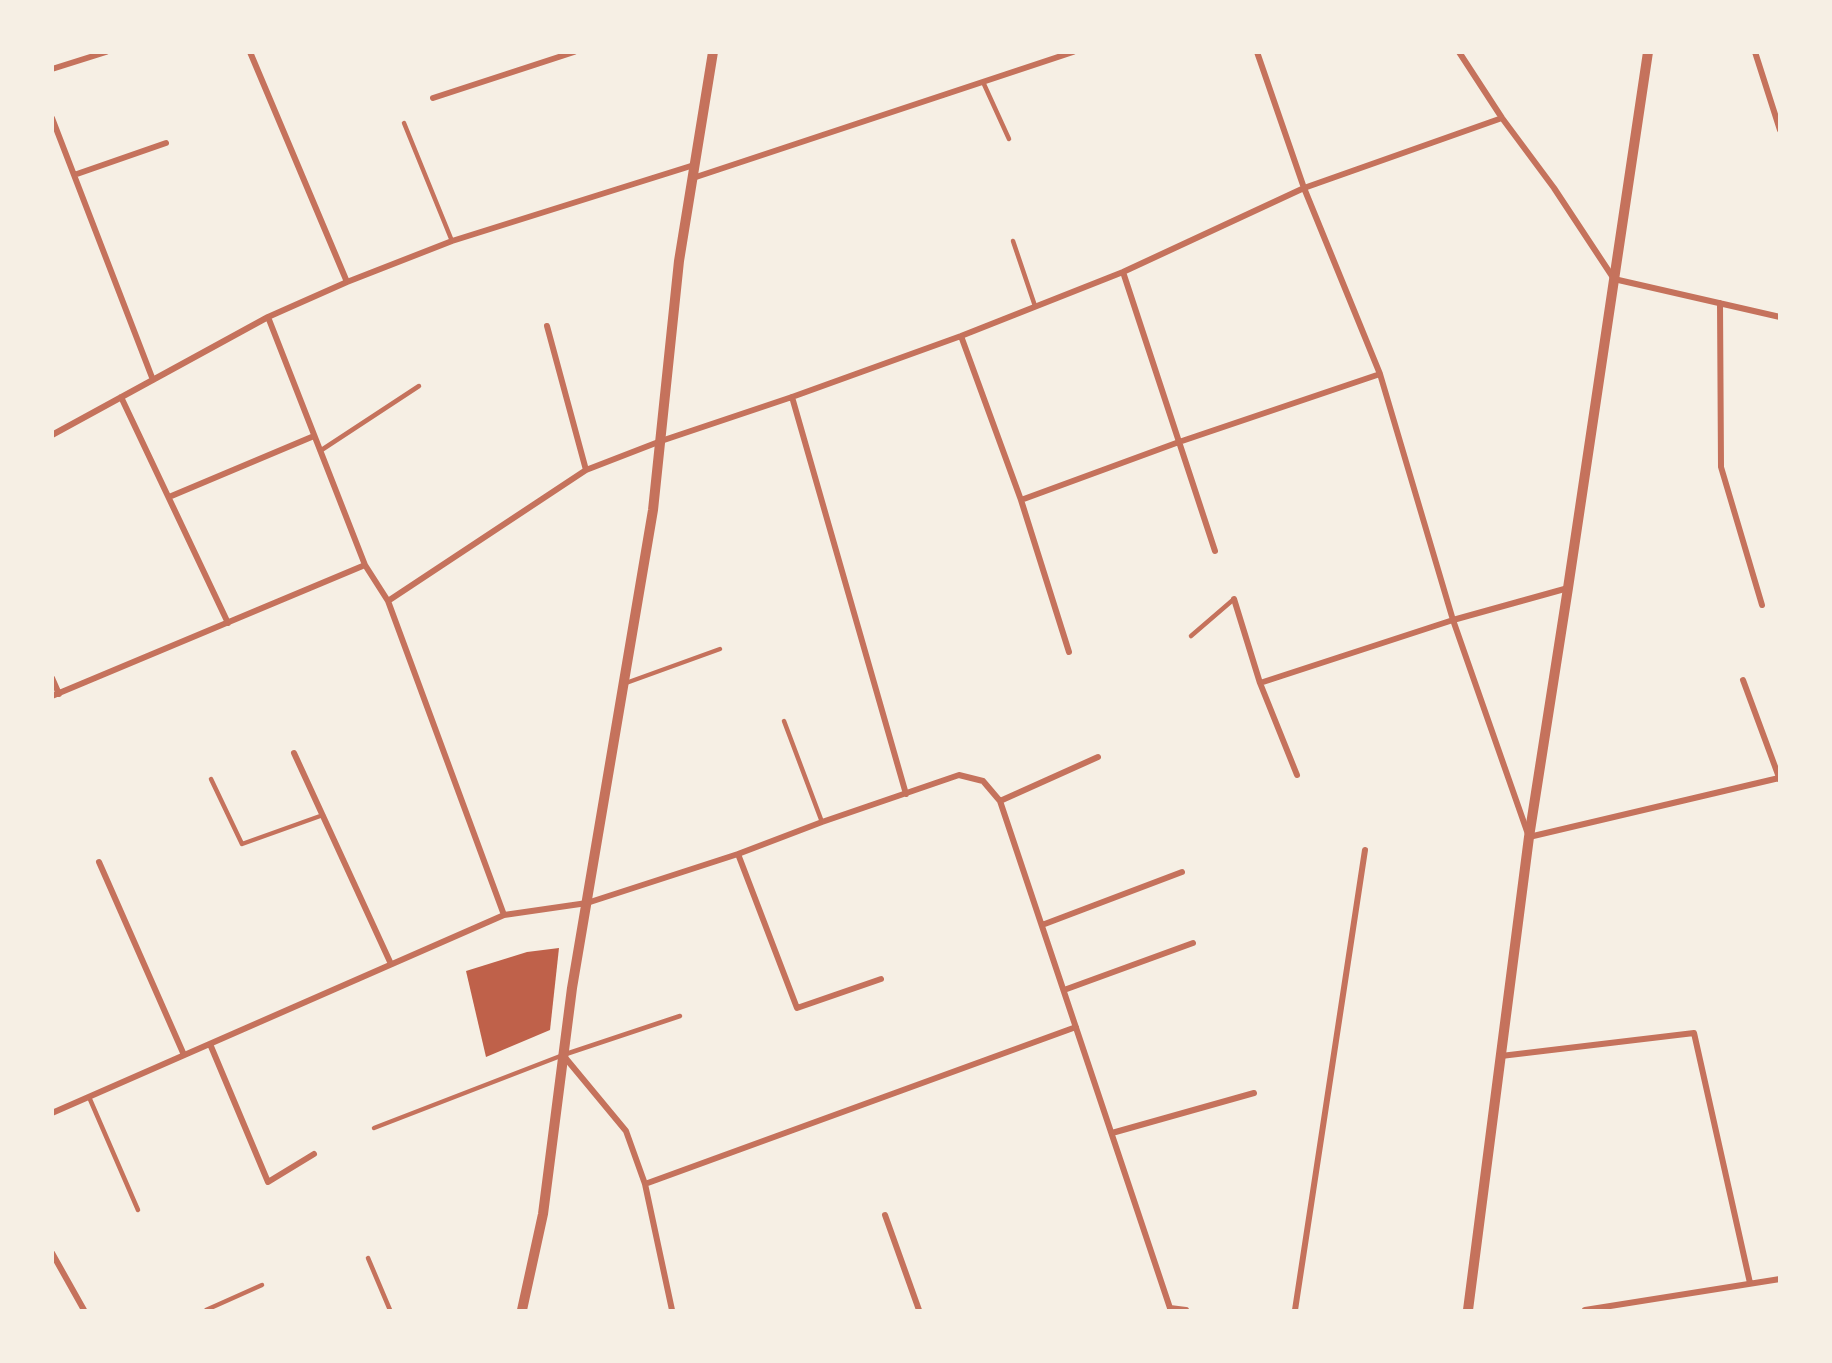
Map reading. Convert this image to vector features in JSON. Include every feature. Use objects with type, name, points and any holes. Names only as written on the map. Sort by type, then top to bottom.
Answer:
[{"type":"street","points":[[52,69],[106,52]]},
{"type":"street","points":[[250,52],[347,282]]},
{"type":"street","points":[[433,98],[574,52]]},
{"type":"street","points":[[522,1311],[543,1214],[563,1055],[653,510],[679,261],[713,52]]},
{"type":"street","points":[[693,178],[1073,52]]},
{"type":"street","points":[[1257,52],[1304,188],[1380,374],[1453,620],[1529,837]]},
{"type":"street","points":[[1460,52],[1502,118],[1554,188],[1614,279],[1779,317]]},
{"type":"street","points":[[1468,1311],[1529,837],[1569,588],[1648,52]]},
{"type":"street","points":[[1755,52],[1779,130]]},
{"type":"street","points":[[52,118],[153,380]]},
{"type":"street","points":[[388,601],[586,470],[661,441],[961,336],[1123,272],[1304,188],[1502,118]]},
{"type":"street","points":[[74,175],[166,143]]},
{"type":"street","points":[[52,435],[268,317],[347,282],[452,242],[694,165]]},
{"type":"street","points":[[1123,272],[1215,551]]},
{"type":"street","points":[[1720,303],[1721,467],[1762,605]]},
{"type":"street","points":[[268,317],[365,565],[388,601],[504,915]]},
{"type":"street","points":[[547,326],[586,470]]},
{"type":"street","points":[[961,336],[1021,500],[1069,652]]},
{"type":"street","points":[[1021,500],[1179,442],[1380,374]]},
{"type":"street","points":[[121,397],[228,623]]},
{"type":"street","points":[[792,397],[906,794]]},
{"type":"street","points":[[169,497],[314,436]]},
{"type":"street","points":[[52,678],[56,695],[365,565]]},
{"type":"street","points":[[1260,683],[1453,620],[1569,588]]},
{"type":"street","points":[[1234,599],[1260,683],[1296,775]]},
{"type":"street","points":[[1529,837],[1779,779],[1743,680]]},
{"type":"street","points":[[294,753],[392,964]]},
{"type":"street","points":[[1000,801],[1098,757]]},
{"type":"street","points":[[52,1113],[504,915],[587,903],[738,854],[822,822],[959,775],[983,781],[1000,801],[1170,1308],[1186,1311]]},
{"type":"street","points":[[1295,1311],[1365,850]]},
{"type":"street","points":[[738,854],[797,1008],[881,980]]},
{"type":"street","points":[[99,862],[184,1055]]},
{"type":"street","points":[[1042,925],[1182,872]]},
{"type":"street","points":[[1064,990],[1193,943]]},
{"type":"street","points":[[645,1184],[1076,1027]]},
{"type":"street","points":[[1501,1056],[1694,1033],[1750,1283]]},
{"type":"street","points":[[210,1044],[268,1182],[314,1154]]},
{"type":"street","points":[[563,1055],[626,1131],[645,1184],[672,1311]]},
{"type":"street","points":[[1112,1133],[1254,1093]]},
{"type":"street","points":[[885,1215],[919,1311]]},
{"type":"street","points":[[52,1253],[84,1311]]},
{"type":"street","points":[[1585,1311],[1779,1279]]},
{"type":"lane","points":[[983,82],[1009,139]]},
{"type":"lane","points":[[404,123],[452,242]]},
{"type":"lane","points":[[1013,241],[1035,306]]},
{"type":"lane","points":[[320,451],[419,386]]},
{"type":"lane","points":[[1191,636],[1234,599]]},
{"type":"lane","points":[[623,684],[720,649]]},
{"type":"lane","points":[[784,721],[822,822]]},
{"type":"lane","points":[[212,779],[242,844],[323,815]]},
{"type":"lane","points":[[374,1128],[563,1055],[680,1016]]},
{"type":"lane","points":[[90,1097],[138,1210]]},
{"type":"lane","points":[[368,1258],[390,1311]]},
{"type":"lane","points":[[206,1311],[262,1285]]},
{"type":"building","points":[[559,948],[550,1030],[486,1057],[466,971],[527,952]]}]
